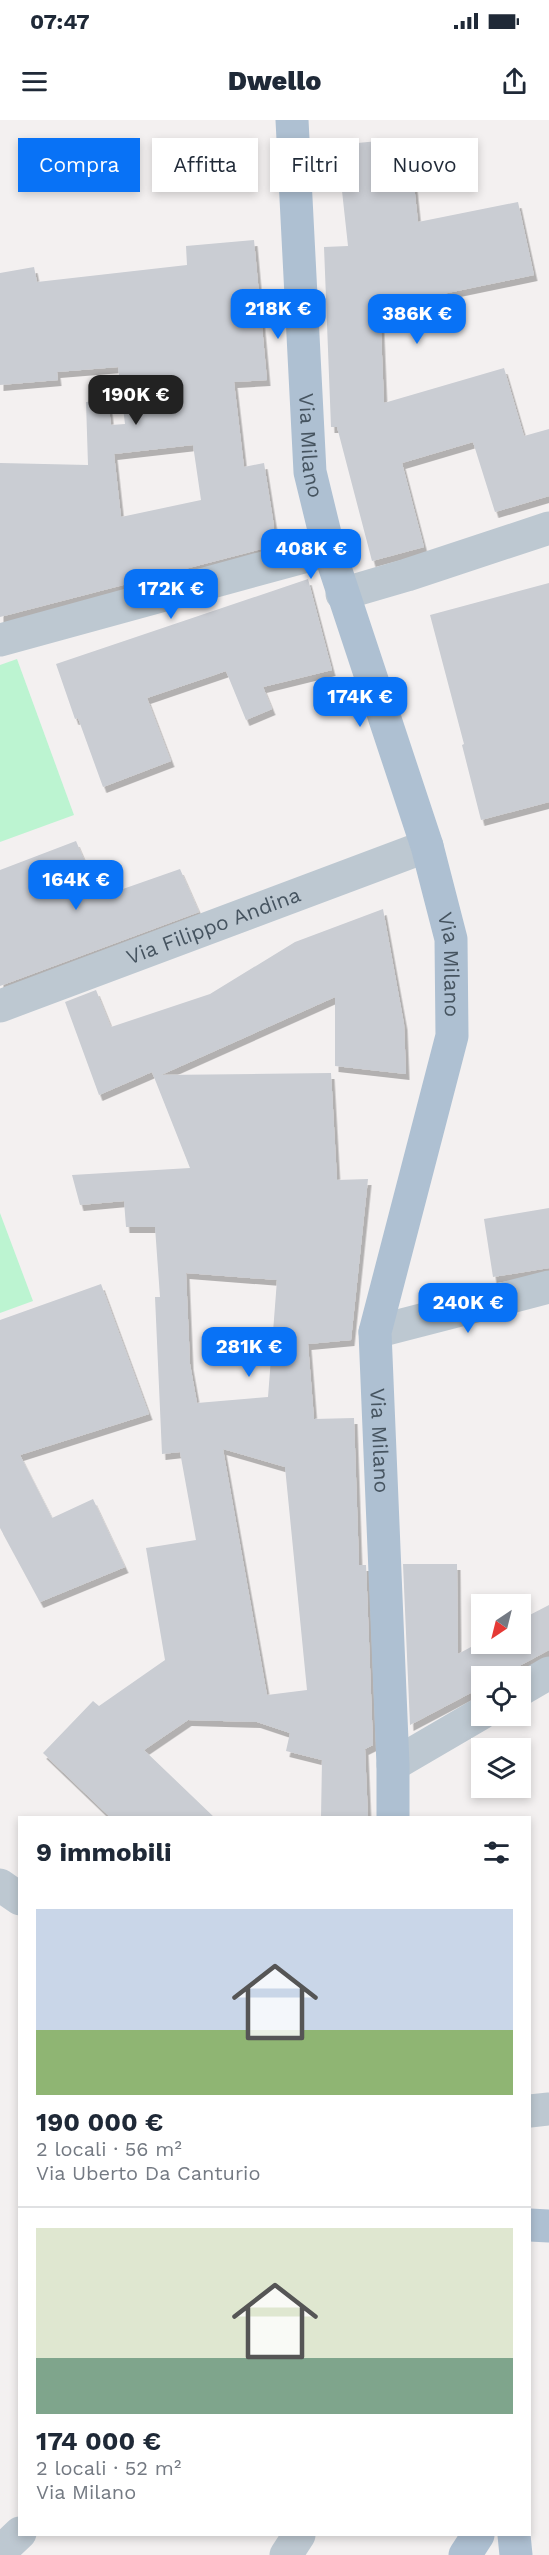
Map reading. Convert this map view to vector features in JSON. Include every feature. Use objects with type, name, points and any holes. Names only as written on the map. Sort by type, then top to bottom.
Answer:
[{"type":"main road","name":"Via Milano","points":[[292,120],[310,472],[328,550],[427,846],[451,939],[452,1036],[375,1332],[393,1765],[393,1816]]},
{"type":"main road","points":[[531,2225],[549,2226]]},
{"type":"main road","points":[[465,2555],[477,2536]]},
{"type":"main road","points":[[514,2536],[516,2555]]},
{"type":"street","points":[[342,594],[549,528]]},
{"type":"street","points":[[0,640],[328,550]]},
{"type":"street","name":"Via Filippo Andina","points":[[0,1006],[427,846]]},
{"type":"street","points":[[375,1332],[549,1287]]},
{"type":"street","points":[[531,1684],[549,1673]]},
{"type":"street","points":[[393,1765],[471,1719]]},
{"type":"street","points":[[0,1885],[18,1898]]},
{"type":"street","points":[[531,2110],[549,2109]]},
{"type":"street","points":[[0,2552],[18,2535]]},
{"type":"street","points":[[286,2555],[298,2536]]},
{"type":"green space","points":[[17,659],[74,815],[0,842],[0,665]]},
{"type":"green space","points":[[0,1213],[33,1301],[0,1313]]},
{"type":"building","points":[[371,142],[371,192],[415,192],[418,222],[518,202],[534,275],[380,307],[384,403],[504,368],[524,436],[549,429],[549,496],[495,512],[473,442],[402,463],[424,547],[372,561],[337,427],[331,427],[324,247],[348,246],[342,192],[359,192],[359,143]]},
{"type":"building","points":[[254,240],[267,380],[234,382],[244,467],[264,463],[274,526],[269,547],[0,617],[0,463],[88,465],[86,402],[108,400],[111,425],[125,424],[118,367],[57,372],[58,380],[0,385],[0,273],[34,267],[37,282],[187,265],[186,246]],"holes":[[[193,445],[201,500],[121,517],[114,454]]]},
{"type":"building","points":[[308,579],[332,670],[263,687],[272,709],[246,720],[226,671],[147,698],[171,761],[103,787],[78,718],[75,719],[56,664]]},
{"type":"building","points":[[549,583],[549,802],[481,820],[462,745],[464,744],[430,615]]},
{"type":"building","points":[[76,841],[100,897],[180,869],[199,912],[0,986],[0,870]]},
{"type":"building","points":[[383,909],[404,1024],[406,1074],[335,1066],[335,997],[161,1075],[331,1073],[337,1180],[368,1179],[351,1340],[308,1344],[314,1419],[354,1418],[359,1565],[366,1565],[373,1745],[365,1749],[368,1816],[321,1816],[322,1760],[286,1751],[290,1733],[257,1722],[188,1720],[144,1750],[213,1816],[109,1816],[43,1753],[93,1701],[99,1706],[165,1660],[146,1548],[196,1540],[180,1452],[162,1454],[155,1297],[160,1297],[155,1227],[126,1227],[124,1201],[80,1205],[72,1175],[190,1168],[152,1072],[99,1095],[65,1002],[96,990],[111,1027],[210,994],[295,942]],"holes":[[[186,1273],[277,1280],[268,1397],[197,1403],[190,1364]],[[223,1449],[285,1467],[307,1690],[267,1695]]]},
{"type":"building","points":[[549,1208],[549,1268],[493,1277],[484,1219]]},
{"type":"building","points":[[101,1284],[149,1414],[20,1455],[52,1518],[93,1499],[125,1567],[40,1602],[0,1528],[0,1320]]},
{"type":"building","points":[[403,1564],[457,1564],[458,1654],[471,1647],[471,1654],[531,1654],[531,1614],[549,1605],[549,1650],[519,1666],[471,1666],[471,1693],[410,1725]]}]
